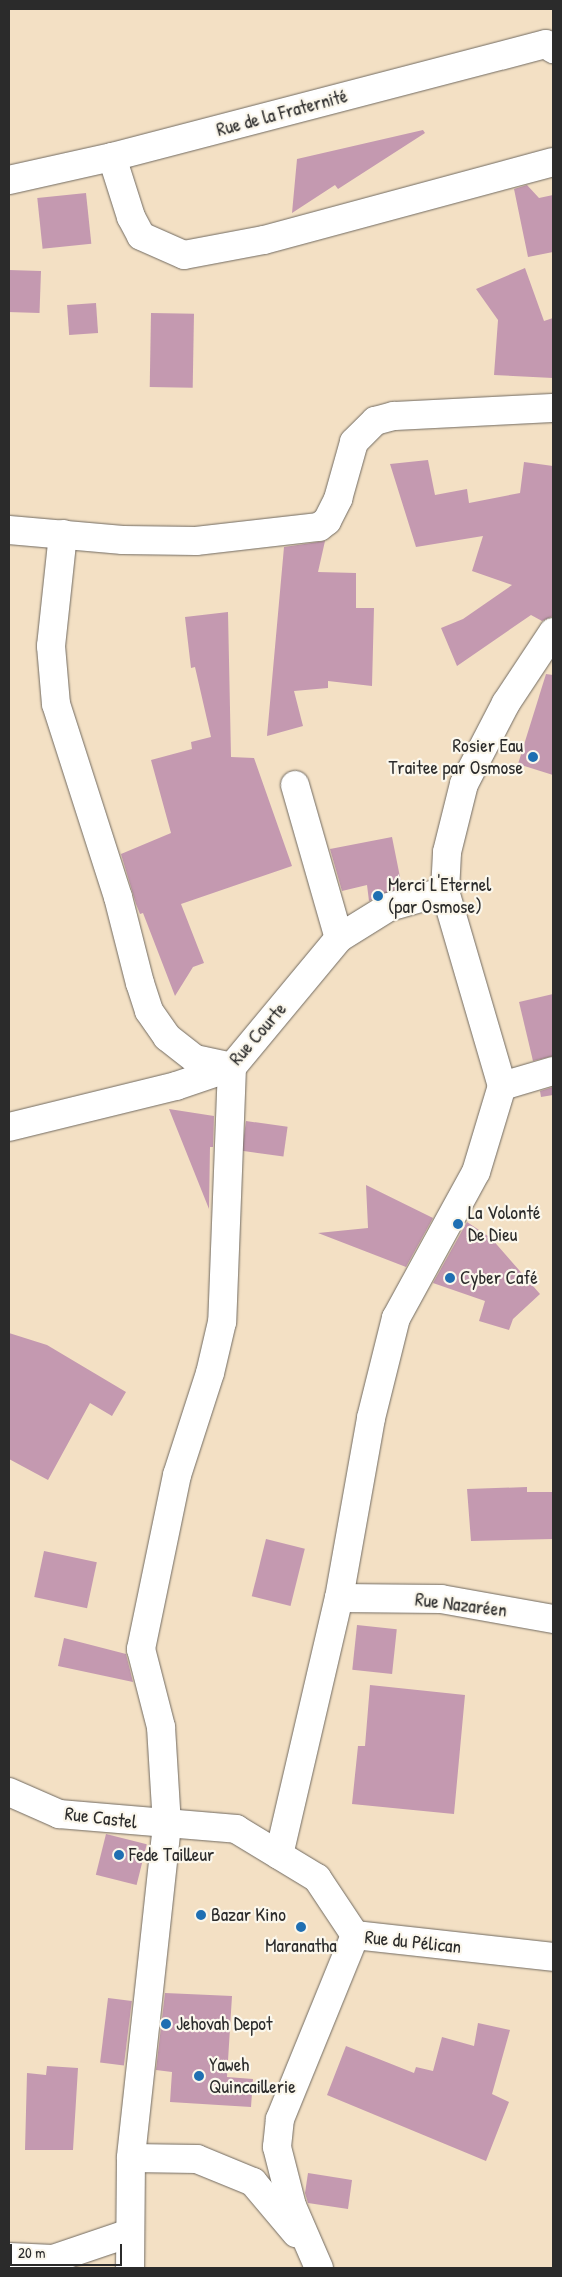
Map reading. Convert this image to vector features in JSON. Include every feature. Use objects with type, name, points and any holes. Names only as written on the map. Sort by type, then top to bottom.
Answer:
[{"type":"street","name":"Rue de la Fraternité","points":[[9,180],[112,157],[546,44],[553,49]]},
{"type":"street","points":[[112,157],[131,217],[141,236],[184,255],[264,240],[553,162]]},
{"type":"street","points":[[9,530],[123,540],[196,541],[319,527],[327,521],[338,499],[354,442],[375,421],[394,416],[553,408]]},
{"type":"street","points":[[63,534],[51,646],[56,704],[118,897],[149,1011],[167,1037],[195,1059],[232,1067],[222,1322],[210,1373],[177,1475],[141,1649],[161,1728],[167,1825],[131,2158],[130,2268]]},
{"type":"street","points":[[279,1855],[339,1598],[371,1418],[396,1318],[476,1172],[502,1086],[445,891],[447,852],[464,784],[506,703],[553,632]]},
{"type":"street","points":[[295,785],[339,938]]},
{"type":"street","name":"Rue Courte","points":[[9,1126],[176,1086],[232,1067],[339,938],[390,907],[445,891]]},
{"type":"street","points":[[502,1086],[553,1071]]},
{"type":"street","name":"Rue Nazaréen","points":[[339,1598],[441,1599],[553,1619]]},
{"type":"street","name":"Rue Castel","points":[[9,1792],[59,1814],[167,1825]]},
{"type":"street","name":"Rue du Pélican","points":[[167,1825],[236,1829],[317,1878],[355,1936],[553,1956]]},
{"type":"street","points":[[318,2268],[292,2206],[277,2146],[280,2119],[355,1936]]},
{"type":"street","points":[[131,2158],[197,2159],[253,2182],[294,2231],[318,2268]]},
{"type":"street","points":[[9,2257],[53,2258],[130,2233]]},
{"type":"building","points":[[423,130],[425,133],[338,189],[335,185],[292,213],[297,159]]},
{"type":"building","points":[[527,185],[539,198],[553,195],[553,252],[528,257],[514,189]]},
{"type":"building","points":[[86,193],[91,244],[43,249],[37,198]]},
{"type":"building","points":[[525,268],[544,321],[553,318],[553,378],[494,375],[498,320],[476,289]]},
{"type":"building","points":[[9,270],[41,271],[40,313],[9,312]]},
{"type":"building","points":[[96,303],[98,333],[69,335],[67,305]]},
{"type":"building","points":[[151,313],[194,314],[193,388],[150,387]]},
{"type":"building","points":[[428,460],[435,495],[467,489],[469,503],[520,493],[524,462],[553,466],[553,616],[542,621],[531,615],[457,666],[441,628],[463,619],[512,585],[472,571],[483,536],[416,547],[390,464]]},
{"type":"building","points":[[325,541],[318,572],[356,573],[356,608],[374,608],[372,686],[328,681],[328,688],[294,691],[303,726],[267,736],[284,547]]},
{"type":"building","points":[[228,612],[231,757],[254,758],[292,866],[181,904],[204,963],[193,967],[175,996],[143,913],[140,914],[136,904],[121,854],[171,833],[151,760],[192,749],[191,742],[211,737],[195,667],[191,668],[185,617]]},
{"type":"building","points":[[546,674],[553,675],[553,775],[518,764]]},
{"type":"building","points":[[392,837],[402,887],[369,901],[367,885],[342,891],[330,849]]},
{"type":"building","points":[[553,994],[553,1056],[533,1061],[519,1002]]},
{"type":"building","points":[[553,1087],[553,1095],[541,1097],[540,1091]]},
{"type":"building","points":[[169,1109],[214,1116],[213,1147],[210,1147],[209,1209]]},
{"type":"building","points":[[246,1121],[288,1127],[283,1157],[242,1151]]},
{"type":"building","points":[[366,1185],[433,1218],[406,1267],[318,1233],[368,1228]]},
{"type":"building","points":[[467,1222],[491,1238],[540,1294],[513,1319],[509,1330],[479,1321],[485,1301],[433,1283]]},
{"type":"building","points":[[9,1333],[47,1345],[126,1392],[112,1416],[90,1403],[48,1480],[9,1459]]},
{"type":"building","points":[[527,1487],[527,1492],[553,1492],[553,1539],[471,1541],[467,1489]]},
{"type":"building","points":[[266,1539],[305,1549],[291,1606],[252,1596]]},
{"type":"building","points":[[44,1551],[97,1562],[87,1608],[34,1597]]},
{"type":"building","points":[[357,1625],[397,1629],[392,1674],[352,1670]]},
{"type":"building","points":[[64,1638],[126,1654],[133,1682],[58,1666]]},
{"type":"building","points":[[370,1685],[465,1695],[454,1814],[352,1804],[358,1746],[365,1746]]},
{"type":"building","points":[[106,1834],[147,1844],[137,1885],[96,1875]]},
{"type":"building","points":[[165,1993],[232,1996],[227,2077],[253,2079],[251,2107],[170,2102],[172,2072],[156,2070]]},
{"type":"building","points":[[108,1998],[132,2001],[124,2065],[100,2063]]},
{"type":"building","points":[[478,2023],[510,2030],[492,2094],[509,2102],[486,2161],[327,2095],[346,2046],[414,2073],[416,2067],[433,2071],[442,2037],[474,2046]]},
{"type":"building","points":[[47,2066],[78,2068],[73,2150],[25,2150],[27,2073],[46,2075]]},
{"type":"building","points":[[308,2173],[352,2180],[348,2209],[308,2203],[305,2193]]},
{"type":"place","name":"Rosier Eau Traitee par Osmose","points":[[533,757]]},
{"type":"place","name":"Merci L'Eternel (par Osmose)","points":[[378,896]]},
{"type":"place","name":"La Volonté De Dieu","points":[[458,1224]]},
{"type":"place","name":"Cyber Café","points":[[450,1278]]},
{"type":"place","name":"Fede Tailleur","points":[[119,1855]]},
{"type":"place","name":"Bazar Kino","points":[[201,1915]]},
{"type":"place","name":"Maranatha","points":[[301,1927]]},
{"type":"place","name":"Jehovah Depot","points":[[166,2024]]},
{"type":"place","name":"Yaweh Quincaillerie","points":[[199,2076]]}]
